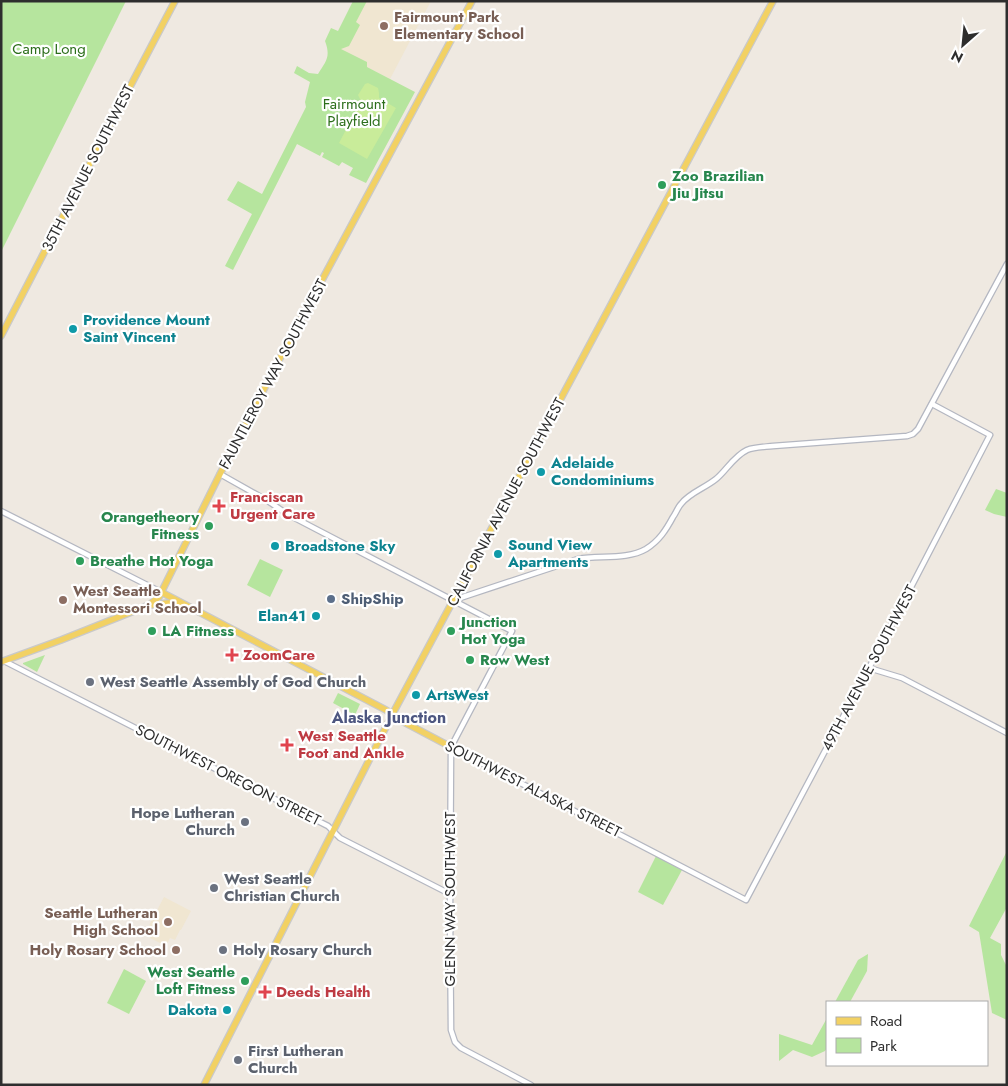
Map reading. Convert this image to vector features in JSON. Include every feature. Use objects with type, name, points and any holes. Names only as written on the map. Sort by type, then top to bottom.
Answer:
[{"type":"main road","name":"35TH AVENUE SOUTHWEST","points":[[1,336],[175,1]]},
{"type":"main road","name":"FAUNTLEROY WAY SOUTHWEST","points":[[2,662],[155,601],[282,355],[472,1]]},
{"type":"main road","name":"CALIFORNIA AVENUE SOUTHWEST","points":[[204,1085],[392,715],[773,1]]},
{"type":"main road","name":"SOUTHWEST ALASKA STREET","points":[[161,592],[378,706],[451,747]]},
{"type":"main road","points":[[149,605],[168,603],[191,607]]},
{"type":"street","points":[[454,600],[578,559],[630,555],[646,549],[660,538],[682,502],[714,481],[740,454],[746,451],[773,446],[913,434],[918,429],[932,404],[1007,264]]},
{"type":"street","name":"49TH AVENUE SOUTHWEST","points":[[746,900],[990,435],[932,404]]},
{"type":"street","points":[[220,474],[268,500],[287,514],[512,631],[451,747]]},
{"type":"street","name":"SOUTHWEST ALASKA STREET","points":[[1,511],[161,592]]},
{"type":"street","name":"SOUTHWEST OREGON STREET","points":[[2,662],[328,826],[340,838],[450,894]]},
{"type":"street","points":[[869,668],[902,678],[1007,733]]},
{"type":"street","name":"SOUTHWEST ALASKA STREET","points":[[451,747],[746,900]]},
{"type":"street","name":"GLENN WAY SOUTHWEST","points":[[451,747],[451,1030],[455,1042],[461,1048],[531,1085]]},
{"type":"shaded area","name":"Fairmount Park Elementary School","points":[[362,1],[431,1],[390,79],[336,51]]},
{"type":"shaded area","name":"Seattle Lutheran High School","points":[[164,897],[191,911],[175,940],[170,938],[166,946],[144,935]]},
{"type":"green space","name":"Camp Long","points":[[1,1],[126,1],[1,252]]},
{"type":"green space","name":"Fairmount Playfield","points":[[353,1],[367,1],[356,22],[360,25],[349,46],[341,49],[367,62],[367,67],[415,92],[366,183],[349,175],[353,168],[342,162],[339,166],[322,157],[324,153],[322,152],[320,156],[297,144],[233,270],[225,266],[252,214],[227,200],[238,181],[262,194],[306,107],[305,102],[310,82],[294,73],[297,66],[309,73],[318,74],[327,59],[328,51],[325,41],[331,28],[338,31]]},
{"type":"green space","points":[[368,83],[378,88],[379,98],[396,108],[367,159],[339,143],[361,101],[358,95],[365,84]]},
{"type":"green space","points":[[996,489],[1007,493],[1007,517],[985,510]]},
{"type":"green space","points":[[260,559],[283,570],[270,597],[247,585]]},
{"type":"green space","points":[[45,655],[37,672],[23,664],[23,663]]},
{"type":"green space","points":[[338,693],[360,704],[355,715],[333,703]]},
{"type":"green space","points":[[1007,851],[1007,907],[990,938],[1001,944],[1001,955],[1007,967],[1007,1020],[992,1013],[979,932],[969,926]]},
{"type":"green space","points":[[656,856],[682,870],[663,905],[638,892]]},
{"type":"green space","points":[[868,954],[867,971],[851,1001],[836,1001],[858,960]]},
{"type":"green space","points":[[124,969],[146,981],[129,1014],[107,1003]]},
{"type":"green space","points":[[826,1020],[825,1051],[812,1057],[793,1050],[779,1061],[779,1034],[812,1045]]},
{"type":"place","name":"Fairmount Park Elementary School","points":[[384,26]]},
{"type":"place","name":"Zoo Brazilian Jiu Jitsu","points":[[662,185]]},
{"type":"place","name":"Providence Mount Saint Vincent","points":[[73,329]]},
{"type":"place","name":"Adelaide Condominiums","points":[[541,472]]},
{"type":"place","name":"Franciscan Urgent Care","points":[[219,506]]},
{"type":"place","name":"Orangetheory Fitness","points":[[209,526]]},
{"type":"place","name":"Broadstone Sky","points":[[275,546]]},
{"type":"place","name":"Sound View Apartments","points":[[498,554]]},
{"type":"place","name":"Breathe Hot Yoga","points":[[80,561]]},
{"type":"place","name":"ShipShip","points":[[331,599]]},
{"type":"place","name":"West Seattle Montessori School","points":[[63,600]]},
{"type":"place","name":"Elan41","points":[[316,616]]},
{"type":"place","name":"LA Fitness","points":[[152,631]]},
{"type":"place","name":"Junction Hot Yoga","points":[[451,631]]},
{"type":"place","name":"ZoomCare","points":[[232,655]]},
{"type":"place","name":"Row West","points":[[470,660]]},
{"type":"place","name":"West Seattle Assembly of God Church","points":[[90,682]]},
{"type":"place","name":"ArtsWest","points":[[416,695]]},
{"type":"place","name":"West Seattle Foot and Ankle","points":[[287,745]]},
{"type":"place","name":"Hope Lutheran Church","points":[[245,822]]},
{"type":"place","name":"West Seattle Christian Church","points":[[214,888]]},
{"type":"place","name":"Seattle Lutheran High School","points":[[168,922]]},
{"type":"place","name":"Holy Rosary School","points":[[176,950]]},
{"type":"place","name":"Holy Rosary Church","points":[[223,950]]},
{"type":"place","name":"West Seattle Loft Fitness","points":[[245,981]]},
{"type":"place","name":"Deeds Health","points":[[265,992]]},
{"type":"place","name":"Dakota","points":[[227,1010]]},
{"type":"place","name":"First Lutheran Church","points":[[238,1060]]},
{"type":"district","name":"Alaska Junction","points":[[389,717]]}]
